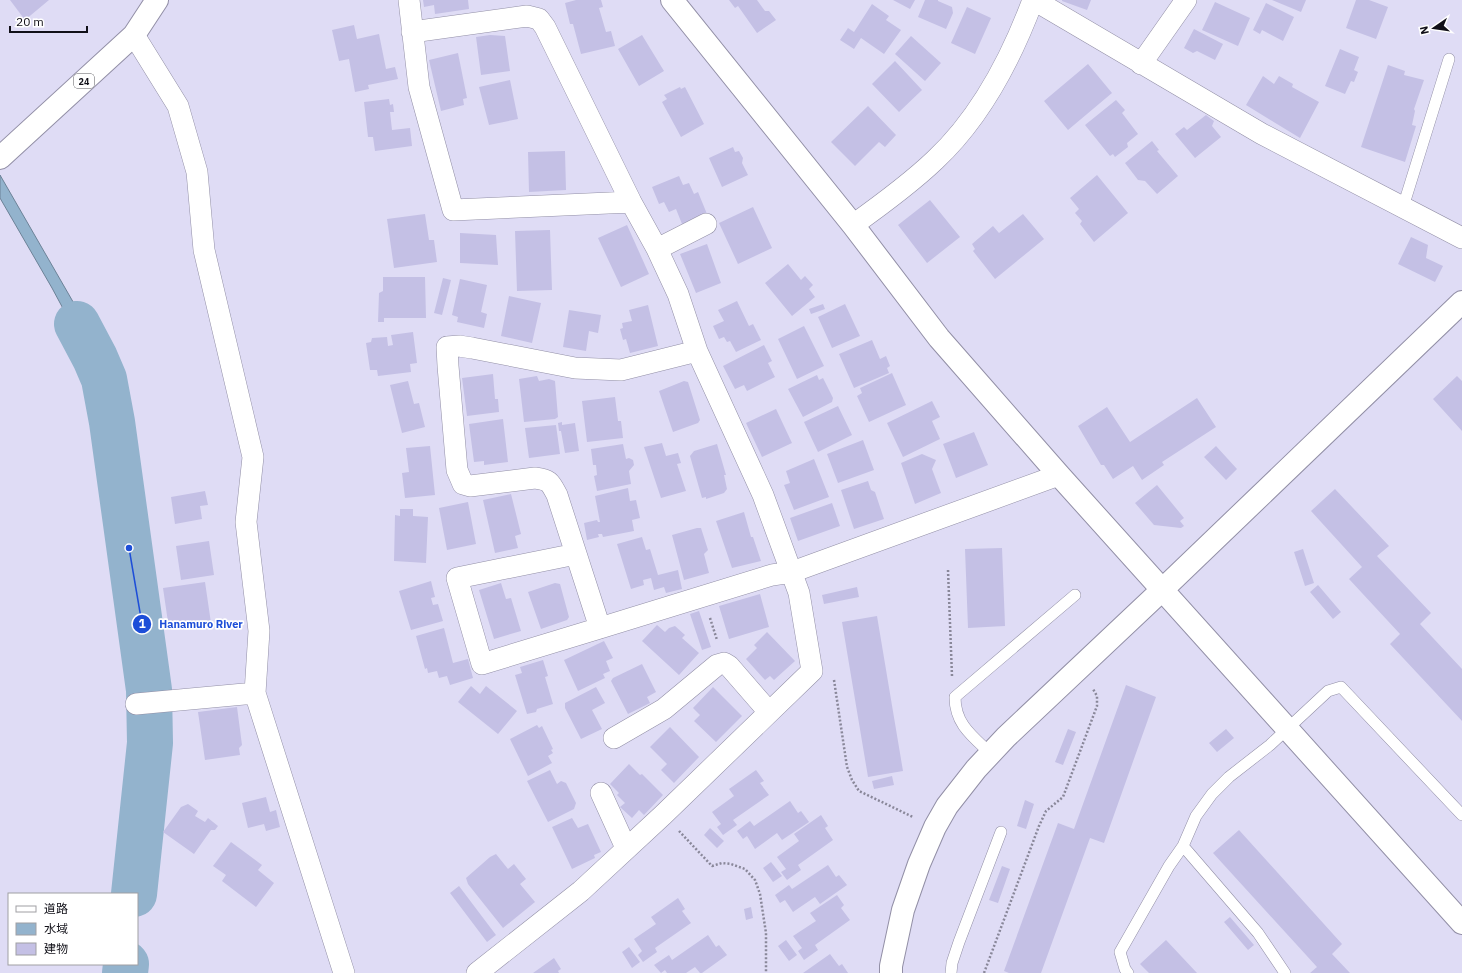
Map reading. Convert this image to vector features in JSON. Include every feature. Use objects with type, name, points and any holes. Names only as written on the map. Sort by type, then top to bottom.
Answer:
[{"type":"street","name":"24","points":[[2,156],[134,35],[157,0]]},
{"type":"street","points":[[409,0],[419,87],[453,210],[631,202]]},
{"type":"street","points":[[672,0],[853,225],[939,338],[1059,475],[1462,923]]},
{"type":"street","points":[[853,225],[910,182],[930,164],[966,126],[990,92],[1022,28],[1033,0],[1262,134],[1462,238]]},
{"type":"street","points":[[1141,64],[1186,0]]},
{"type":"street","points":[[412,32],[527,16],[539,19],[545,27],[631,202],[657,249],[678,294],[697,351],[763,495],[799,593],[812,671],[663,815],[581,891],[477,973]]},
{"type":"street","points":[[134,35],[178,106],[197,172],[204,250],[254,457],[246,522],[259,632],[255,693],[344,973]]},
{"type":"street","points":[[657,249],[706,224]]},
{"type":"street","points":[[891,973],[891,966],[902,910],[919,864],[947,806],[976,769],[990,753],[1462,302]]},
{"type":"street","points":[[600,628],[557,495],[550,482],[544,479],[535,478],[470,486],[463,484],[457,470],[447,347],[459,346],[472,348],[575,368],[621,370],[697,351]]},
{"type":"street","points":[[576,554],[457,578],[482,664],[772,575],[792,572],[1059,475]]},
{"type":"street","points":[[614,738],[664,708],[717,665],[724,664],[729,666],[769,712]]},
{"type":"street","points":[[136,704],[255,693]]},
{"type":"street","points":[[601,793],[626,848]]},
{"type":"lane","points":[[1402,207],[1449,59]]},
{"type":"lane","points":[[990,753],[962,725],[958,716],[955,697],[1075,595]]},
{"type":"lane","points":[[1128,973],[1125,969],[1120,952],[1182,846],[1196,816],[1212,794],[1229,777],[1270,745],[1328,691],[1341,687],[1462,815]]},
{"type":"lane","points":[[950,973],[959,942],[1001,832]]},
{"type":"lane","points":[[1182,846],[1258,933],[1285,973]]},
{"type":"path","points":[[948,570],[951,672],[955,697]]},
{"type":"path","points":[[703,597],[724,664]]},
{"type":"path","points":[[984,973],[1039,826],[1046,811],[1063,797],[1097,706],[1097,696],[1090,682],[1077,670]]},
{"type":"path","points":[[833,674],[847,767],[852,780],[859,791],[936,827]]},
{"type":"path","points":[[663,815],[712,866],[722,863],[731,864],[746,869],[755,880],[760,894],[766,933],[766,973]]},
{"type":"water","points":[[0,175],[91,333],[111,377],[98,384],[88,355],[52,288],[0,198]]},
{"type":"building","points":[[10,0],[49,0],[25,20]]},
{"type":"building","points":[[423,0],[468,0],[469,9],[435,14],[434,5],[424,7]]},
{"type":"building","points":[[576,0],[601,0],[603,7],[599,8],[606,32],[611,31],[615,46],[581,54],[573,24],[570,24],[565,3]]},
{"type":"building","points":[[729,0],[757,0],[765,11],[769,11],[776,20],[757,33],[738,6],[735,8]]},
{"type":"building","points":[[893,0],[915,0],[910,9]]},
{"type":"building","points":[[925,0],[938,0],[952,7],[953,13],[946,29],[918,17]]},
{"type":"building","points":[[1062,0],[1091,0],[1087,10]]},
{"type":"building","points":[[1272,0],[1306,0],[1301,12]]},
{"type":"building","points":[[1356,0],[1369,0],[1388,7],[1376,39],[1346,28]]},
{"type":"building","points":[[1215,2],[1250,18],[1238,46],[1202,30]]},
{"type":"building","points":[[1266,3],[1294,17],[1283,41],[1262,30],[1260,34],[1253,30]]},
{"type":"building","points":[[872,4],[889,16],[886,20],[901,30],[884,54],[861,38],[854,49],[840,40],[848,28],[854,32]]},
{"type":"building","points":[[967,7],[991,18],[975,54],[951,43]]},
{"type":"building","points":[[354,25],[357,39],[379,34],[386,69],[395,67],[398,79],[368,85],[369,89],[355,92],[349,59],[339,61],[332,30]]},
{"type":"building","points":[[1194,29],[1223,44],[1215,60],[1197,51],[1193,53],[1184,48]]},
{"type":"building","points":[[490,35],[505,36],[510,71],[481,75],[476,37]]},
{"type":"building","points":[[642,35],[664,71],[639,86],[618,49]]},
{"type":"building","points":[[911,36],[941,63],[925,81],[895,54]]},
{"type":"building","points":[[1340,49],[1359,57],[1354,70],[1358,72],[1354,82],[1351,81],[1345,94],[1325,86]]},
{"type":"building","points":[[458,53],[467,98],[463,99],[464,105],[441,111],[429,60]]},
{"type":"building","points":[[895,61],[922,90],[899,112],[872,84]]},
{"type":"building","points":[[1088,64],[1112,93],[1068,130],[1044,101]]},
{"type":"building","points":[[1388,65],[1405,71],[1404,75],[1424,80],[1414,109],[1415,111],[1412,125],[1416,126],[1405,162],[1361,147]]},
{"type":"building","points":[[1263,76],[1274,84],[1279,76],[1293,84],[1292,87],[1319,102],[1300,138],[1246,105]]},
{"type":"building","points":[[510,80],[518,119],[489,125],[479,87]]},
{"type":"building","points":[[680,87],[681,89],[685,87],[704,124],[681,137],[662,102],[667,99],[664,95]]},
{"type":"building","points":[[389,99],[390,105],[393,104],[394,112],[390,112],[392,130],[410,128],[412,146],[375,151],[373,137],[368,137],[364,102]]},
{"type":"building","points":[[1116,100],[1125,110],[1122,113],[1138,134],[1127,143],[1128,147],[1115,157],[1113,154],[1110,156],[1085,125]]},
{"type":"building","points":[[868,106],[896,135],[885,147],[879,142],[855,166],[831,142]]},
{"type":"building","points":[[1206,115],[1214,121],[1212,126],[1221,137],[1195,158],[1175,134],[1184,127],[1187,130]]},
{"type":"building","points":[[1152,141],[1159,150],[1157,151],[1178,176],[1157,194],[1145,181],[1138,180],[1125,163]]},
{"type":"building","points":[[733,147],[735,152],[739,151],[743,158],[742,163],[748,175],[722,187],[709,158]]},
{"type":"building","points":[[565,151],[566,190],[529,192],[528,152]]},
{"type":"building","points":[[1097,175],[1128,213],[1094,242],[1080,224],[1082,221],[1075,213],[1079,209],[1070,198]]},
{"type":"building","points":[[679,176],[683,185],[689,183],[694,194],[698,192],[707,214],[682,224],[676,209],[669,212],[664,202],[659,204],[652,187]]},
{"type":"building","points":[[930,200],[960,237],[927,263],[898,225]]},
{"type":"building","points":[[753,207],[772,248],[738,264],[719,223]]},
{"type":"building","points":[[425,214],[429,240],[434,240],[437,262],[394,268],[387,219]]},
{"type":"building","points":[[1023,214],[1044,239],[995,279],[973,251],[975,249],[972,244],[993,226],[999,233]]},
{"type":"building","points":[[627,225],[649,274],[621,287],[598,238]]},
{"type":"building","points":[[550,230],[552,290],[517,291],[515,231]]},
{"type":"building","points":[[460,233],[496,235],[498,265],[460,263]]},
{"type":"building","points":[[1411,237],[1428,245],[1426,258],[1443,266],[1435,282],[1398,264]]},
{"type":"building","points":[[707,244],[721,283],[696,293],[680,254]]},
{"type":"building","points":[[788,264],[801,280],[805,276],[813,285],[809,289],[815,297],[792,316],[765,283]]},
{"type":"building","points":[[383,277],[425,277],[426,318],[384,318],[384,322],[378,322],[379,293],[383,291]]},
{"type":"building","points":[[443,278],[451,280],[442,315],[434,313]]},
{"type":"building","points":[[460,279],[487,285],[481,312],[487,314],[484,328],[457,322],[458,317],[452,315]]},
{"type":"building","points":[[509,296],[541,303],[532,343],[501,336]]},
{"type":"building","points":[[737,301],[749,326],[753,324],[761,340],[736,352],[730,341],[727,342],[724,337],[719,339],[713,326],[724,321],[718,310]]},
{"type":"building","points":[[823,304],[825,309],[811,314],[809,309]]},
{"type":"building","points":[[845,304],[860,336],[832,348],[818,317]]},
{"type":"building","points":[[648,305],[658,346],[630,353],[626,339],[623,340],[620,329],[623,328],[622,323],[632,321],[629,310]]},
{"type":"building","points":[[569,310],[601,315],[598,333],[589,331],[586,351],[563,347]]},
{"type":"building","points":[[804,326],[824,366],[797,379],[778,339]]},
{"type":"building","points":[[413,332],[417,363],[410,364],[411,372],[378,376],[377,370],[370,370],[366,343],[371,342],[372,338],[387,337],[388,346],[393,345],[391,335]]},
{"type":"building","points":[[872,340],[880,359],[886,356],[890,366],[887,368],[889,373],[854,388],[839,354]]},
{"type":"building","points":[[764,345],[772,361],[768,363],[775,377],[747,391],[744,385],[735,389],[723,366]]},
{"type":"building","points":[[892,373],[906,405],[869,422],[857,396],[862,393],[860,388]]},
{"type":"building","points":[[493,374],[495,399],[498,399],[499,412],[467,416],[462,378]]},
{"type":"building","points":[[817,375],[819,380],[823,378],[833,398],[832,402],[803,417],[788,389]]},
{"type":"building","points":[[537,376],[539,381],[549,379],[555,381],[558,417],[555,419],[524,422],[519,379]]},
{"type":"building","points":[[1457,376],[1462,381],[1462,431],[1433,399]]},
{"type":"building","points":[[408,381],[414,404],[419,403],[425,427],[402,433],[390,385]]},
{"type":"building","points":[[684,381],[688,382],[700,420],[698,423],[673,432],[659,391]]},
{"type":"building","points":[[615,397],[618,421],[621,421],[623,438],[587,442],[582,401]]},
{"type":"building","points":[[1197,398],[1216,427],[1162,462],[1164,465],[1142,480],[1133,466],[1113,479],[1104,465],[1101,465],[1078,426],[1107,407],[1130,442]]},
{"type":"building","points":[[932,401],[940,417],[932,421],[940,439],[903,457],[887,423]]},
{"type":"building","points":[[838,406],[852,435],[818,452],[804,422]]},
{"type":"building","points":[[776,409],[792,443],[762,457],[746,423]]},
{"type":"building","points":[[503,419],[508,462],[484,465],[484,461],[474,462],[469,424]]},
{"type":"building","points":[[562,422],[562,425],[575,423],[579,451],[565,453],[558,423]]},
{"type":"building","points":[[556,425],[560,454],[529,458],[525,428]]},
{"type":"building","points":[[974,432],[988,465],[956,478],[943,444]]},
{"type":"building","points":[[863,440],[874,470],[838,483],[827,454]]},
{"type":"building","points":[[662,443],[666,456],[678,453],[681,463],[677,464],[686,491],[661,498],[644,447]]},
{"type":"building","points":[[623,444],[626,459],[629,458],[633,460],[634,465],[629,471],[631,484],[597,491],[594,476],[597,475],[596,465],[593,465],[591,449]]},
{"type":"building","points":[[717,444],[726,475],[724,475],[727,489],[724,493],[706,499],[706,497],[702,498],[690,456],[694,451]]},
{"type":"building","points":[[430,446],[435,495],[405,498],[402,473],[409,472],[406,448]]},
{"type":"building","points":[[1216,446],[1237,469],[1226,480],[1204,457]]},
{"type":"building","points":[[922,454],[936,460],[932,469],[941,493],[915,504],[901,463]]},
{"type":"building","points":[[814,459],[829,497],[794,510],[784,485],[790,483],[786,471]]},
{"type":"building","points":[[868,481],[871,490],[875,492],[884,519],[854,529],[841,490]]},
{"type":"building","points":[[1157,485],[1184,518],[1180,521],[1184,526],[1181,528],[1154,525],[1135,503]]},
{"type":"building","points":[[628,488],[630,501],[636,500],[640,518],[632,520],[634,531],[603,537],[602,534],[598,534],[599,537],[587,540],[584,523],[597,520],[600,522],[595,496]]},
{"type":"building","points":[[1335,489],[1389,546],[1377,556],[1431,613],[1420,624],[1462,669],[1462,721],[1390,644],[1400,634],[1349,579],[1362,567],[1311,511]]},
{"type":"building","points":[[205,491],[208,505],[200,506],[202,519],[175,524],[171,497]]},
{"type":"building","points":[[511,494],[521,534],[515,536],[518,548],[495,553],[483,500]]},
{"type":"building","points":[[468,502],[476,544],[447,550],[439,508]]},
{"type":"building","points":[[832,503],[840,526],[798,541],[790,518]]},
{"type":"building","points":[[400,509],[413,509],[413,516],[428,517],[426,563],[394,561],[395,515],[400,516]]},
{"type":"building","points":[[744,512],[751,537],[753,537],[761,561],[732,568],[716,521]]},
{"type":"building","points":[[701,528],[708,550],[704,554],[709,573],[684,580],[672,535]]},
{"type":"building","points":[[642,537],[646,550],[650,549],[658,575],[678,570],[682,589],[666,593],[664,587],[654,590],[651,578],[643,580],[644,585],[631,589],[617,544]]},
{"type":"building","points":[[209,541],[214,575],[181,580],[176,546]]},
{"type":"building","points":[[1002,548],[1005,626],[968,628],[965,549]]},
{"type":"building","points":[[1303,549],[1314,583],[1305,586],[1294,552]]},
{"type":"building","points":[[431,581],[435,597],[431,598],[433,605],[438,604],[443,621],[411,630],[399,591]]},
{"type":"building","points":[[205,582],[211,623],[169,629],[163,588]]},
{"type":"building","points":[[501,583],[506,599],[511,598],[521,631],[494,639],[479,590]]},
{"type":"building","points":[[555,583],[560,584],[569,617],[567,620],[541,629],[528,592]]},
{"type":"building","points":[[1318,585],[1341,612],[1333,619],[1310,592]]},
{"type":"building","points":[[857,587],[859,597],[824,604],[822,595]]},
{"type":"building","points":[[760,594],[769,627],[729,639],[719,606]]},
{"type":"building","points":[[699,611],[711,647],[702,650],[690,614]]},
{"type":"building","points":[[877,616],[903,771],[868,777],[842,622]]},
{"type":"building","points":[[657,625],[665,632],[669,628],[675,626],[685,635],[682,638],[699,653],[679,675],[642,641]]},
{"type":"building","points":[[444,628],[453,663],[468,659],[473,678],[450,685],[447,676],[439,678],[437,671],[428,673],[427,668],[425,669],[416,636]]},
{"type":"building","points":[[767,632],[795,661],[774,680],[770,676],[765,680],[746,659],[757,648],[754,645]]},
{"type":"building","points":[[604,641],[613,658],[606,661],[610,671],[603,674],[605,678],[578,691],[564,660]]},
{"type":"building","points":[[543,660],[548,676],[545,677],[553,704],[537,709],[536,712],[527,714],[515,675],[522,673],[520,667]]},
{"type":"building","points":[[642,664],[656,692],[647,697],[650,703],[628,714],[611,681],[613,678]]},
{"type":"building","points":[[1126,685],[1156,697],[1104,843],[1090,838],[1041,973],[1009,973],[1004,971],[1058,823],[1074,829]]},
{"type":"building","points":[[471,686],[480,694],[486,686],[517,711],[498,734],[458,702]]},
{"type":"building","points":[[596,687],[605,703],[592,710],[602,729],[581,739],[565,708],[565,703]]},
{"type":"building","points":[[713,687],[742,716],[716,742],[694,721],[700,715],[693,708]]},
{"type":"building","points":[[237,707],[242,745],[239,748],[240,755],[205,760],[198,712]]},
{"type":"building","points":[[537,725],[539,728],[542,726],[553,749],[551,750],[553,753],[548,756],[552,763],[528,776],[510,739]]},
{"type":"building","points":[[670,727],[699,757],[674,783],[661,770],[667,764],[650,747]]},
{"type":"building","points":[[1068,729],[1076,732],[1063,765],[1055,762]]},
{"type":"building","points":[[1226,729],[1234,738],[1217,752],[1209,743]]},
{"type":"building","points":[[629,764],[640,775],[642,774],[663,795],[644,815],[639,810],[632,818],[620,807],[625,803],[617,795],[619,793],[610,784]]},
{"type":"building","points":[[550,770],[557,784],[561,781],[566,783],[576,803],[574,809],[548,822],[527,781]]},
{"type":"building","points":[[756,770],[764,781],[760,783],[769,795],[733,820],[737,825],[723,835],[717,827],[721,824],[712,812],[734,796],[729,789]]},
{"type":"building","points":[[892,776],[894,785],[874,789],[872,781]]},
{"type":"building","points":[[266,797],[270,812],[276,810],[280,827],[266,831],[264,824],[248,828],[242,803]]},
{"type":"building","points":[[1025,800],[1034,804],[1026,829],[1017,826]]},
{"type":"building","points":[[790,801],[798,813],[801,811],[809,822],[782,840],[777,833],[755,849],[747,836],[743,839],[737,831],[750,821],[754,826]]},
{"type":"building","points":[[188,804],[198,811],[195,816],[205,822],[208,818],[218,826],[215,830],[211,830],[194,854],[163,832],[181,807]]},
{"type":"building","points":[[821,815],[828,826],[825,828],[833,840],[798,865],[801,870],[787,880],[781,872],[786,869],[777,857],[799,841],[794,834]]},
{"type":"building","points":[[572,818],[578,828],[588,824],[601,852],[594,855],[595,858],[572,869],[552,827]]},
{"type":"building","points":[[710,828],[724,841],[717,848],[704,835]]},
{"type":"building","points":[[1239,830],[1342,944],[1332,954],[1350,973],[1310,973],[1317,967],[1213,853]]},
{"type":"building","points":[[231,842],[262,865],[258,870],[274,883],[256,907],[222,881],[226,875],[213,866]]},
{"type":"building","points":[[496,854],[508,869],[514,864],[526,879],[520,884],[535,902],[503,928],[468,884],[466,878],[490,857]]},
{"type":"building","points":[[771,862],[782,876],[773,882],[763,868]]},
{"type":"building","points":[[828,865],[836,877],[839,875],[847,885],[820,904],[815,897],[793,912],[785,900],[780,903],[775,895],[789,885],[792,889]]},
{"type":"building","points":[[1002,866],[1010,869],[998,903],[989,900]]},
{"type":"building","points":[[459,886],[496,935],[487,942],[450,893]]},
{"type":"building","points":[[837,895],[844,905],[841,908],[850,920],[815,945],[818,950],[804,960],[798,951],[802,948],[793,936],[816,921],[810,913]]},
{"type":"building","points":[[678,898],[685,909],[682,911],[691,923],[655,948],[657,952],[643,962],[638,955],[642,951],[634,939],[656,924],[651,917]]},
{"type":"building","points":[[751,907],[753,918],[746,920],[744,909]]},
{"type":"building","points":[[1230,917],[1254,945],[1248,950],[1224,922]]},
{"type":"building","points":[[708,935],[716,947],[719,945],[727,955],[702,973],[700,973],[695,967],[686,973],[667,973],[665,970],[661,973],[654,965],[669,955],[672,960]]},
{"type":"building","points":[[786,940],[797,955],[789,961],[778,946]]},
{"type":"building","points":[[1166,940],[1197,973],[1149,973],[1140,964]]},
{"type":"building","points":[[629,947],[640,962],[632,968],[622,952]]},
{"type":"building","points":[[830,954],[839,966],[842,964],[848,973],[803,973]]},
{"type":"building","points":[[554,958],[561,969],[558,971],[559,973],[533,973]]},
{"type":"waterway","points":[[77,324],[104,379],[112,422],[149,690],[150,743],[134,893]]},
{"type":"waterway","points":[[125,973],[126,965]]},
{"type":"place","name":"Hanamuro River","points":[[129,548]]}]
